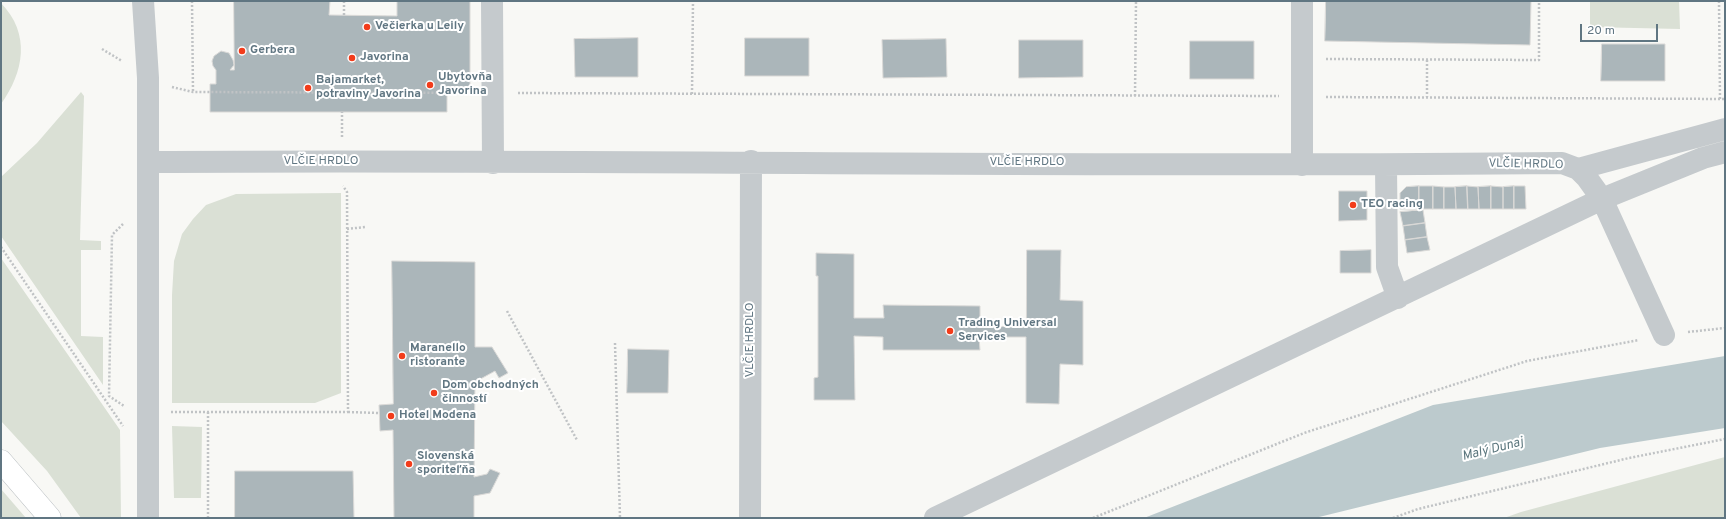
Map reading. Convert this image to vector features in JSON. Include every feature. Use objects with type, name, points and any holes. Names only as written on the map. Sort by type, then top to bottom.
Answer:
[{"type":"main road","points":[[1,461],[50,518]]},
{"type":"street","points":[[143,1],[148,78],[149,162],[148,518]]},
{"type":"street","points":[[492,1],[493,163]]},
{"type":"street","points":[[1302,1],[1302,165]]},
{"type":"street","points":[[1578,169],[1725,129]]},
{"type":"street","points":[[935,518],[1398,298],[1602,199],[1703,158],[1725,152]]},
{"type":"street","name":"VLČIE HRDLO","points":[[149,162],[493,163],[751,161],[1302,165],[1562,163],[1578,169],[1587,178],[1602,199],[1664,335]]},
{"type":"street","name":"VLČIE HRDLO","points":[[750,518],[751,161]]},
{"type":"street","points":[[1386,165],[1387,267],[1398,298]]},
{"type":"path","points":[[192,1],[193,92]]},
{"type":"path","points":[[344,1],[344,15]]},
{"type":"path","points":[[692,1],[692,94]]},
{"type":"path","points":[[1136,1],[1136,96]]},
{"type":"path","points":[[1301,59],[1539,60],[1539,1]]},
{"type":"path","points":[[1719,1],[1720,99]]},
{"type":"path","points":[[102,49],[128,65]]},
{"type":"path","points":[[1427,60],[1427,98]]},
{"type":"path","points":[[168,86],[193,92],[447,93]]},
{"type":"path","points":[[492,93],[1725,99]]},
{"type":"path","points":[[342,112],[343,186],[347,192],[348,412]]},
{"type":"path","points":[[125,223],[112,235],[109,396],[127,408]]},
{"type":"path","points":[[347,229],[365,227]]},
{"type":"path","points":[[1,246],[128,433]]},
{"type":"path","points":[[507,311],[578,440]]},
{"type":"path","points":[[1093,518],[1304,433],[1527,361],[1664,335],[1725,328]]},
{"type":"path","points":[[615,344],[620,518]]},
{"type":"path","points":[[165,412],[379,413]]},
{"type":"path","points":[[208,412],[208,518]]},
{"type":"path","points":[[1393,518],[1418,509],[1629,458],[1725,440]]},
{"type":"shaded area","points":[[1590,1],[1679,1],[1680,29],[1590,27]]},
{"type":"shaded area","points":[[1,3],[11,15],[17,27],[21,53],[15,79],[1,104]]},
{"type":"shaded area","points":[[81,92],[84,96],[80,240],[101,241],[101,250],[81,250],[81,336],[103,337],[103,385],[1,236],[1,177],[37,143]]},
{"type":"shaded area","points":[[341,193],[341,393],[315,403],[172,403],[172,295],[174,261],[182,234],[193,219],[206,205],[236,194]]},
{"type":"shaded area","points":[[1,258],[120,430],[121,518],[81,518],[47,471],[1,421]]},
{"type":"shaded area","points":[[172,426],[202,427],[201,498],[174,498]]},
{"type":"shaded area","points":[[1725,457],[1725,518],[1504,518],[1521,512]]},
{"type":"shaded area","points":[[1,489],[26,518],[1,518]]},
{"type":"water","name":"Malý Dunaj","points":[[1725,356],[1725,428],[1600,448],[1315,518],[1144,518],[1433,405]]},
{"type":"building","name":"Javorina","points":[[234,1],[330,1],[329,15],[397,16],[397,1],[470,1],[470,89],[447,88],[447,112],[210,112],[210,84],[216,84],[216,70],[212,61],[214,56],[221,51],[229,53],[234,65]]},
{"type":"building","points":[[1326,1],[1531,1],[1530,45],[1325,41]]},
{"type":"building","points":[[638,38],[638,77],[575,77],[574,39]]},
{"type":"building","points":[[745,38],[809,38],[809,76],[745,76]]},
{"type":"building","points":[[946,39],[947,77],[883,78],[882,40]]},
{"type":"building","points":[[1019,40],[1083,40],[1083,77],[1019,78]]},
{"type":"building","points":[[1190,41],[1254,41],[1254,79],[1190,79]]},
{"type":"building","points":[[1602,44],[1665,44],[1665,81],[1601,81]]},
{"type":"building","points":[[1419,186],[1433,186],[1433,209],[1419,209]]},
{"type":"building","points":[[1419,186],[1419,209],[1400,209],[1400,193],[1406,187]]},
{"type":"building","points":[[1433,186],[1444,187],[1444,209],[1433,209]]},
{"type":"building","points":[[1467,186],[1468,209],[1456,209],[1455,187]]},
{"type":"building","points":[[1467,186],[1478,187],[1479,209],[1468,209]]},
{"type":"building","points":[[1491,186],[1503,187],[1503,209],[1491,209]]},
{"type":"building","points":[[1491,186],[1491,209],[1479,209],[1478,187]]},
{"type":"building","points":[[1514,186],[1514,209],[1503,209],[1503,187]]},
{"type":"building","points":[[1514,186],[1525,186],[1526,209],[1514,209]]},
{"type":"building","points":[[1444,187],[1455,187],[1456,209],[1444,209]]},
{"type":"building","name":"TEO racing","points":[[1339,191],[1367,191],[1367,220],[1339,221]]},
{"type":"building","points":[[1423,210],[1425,223],[1403,226],[1400,212]]},
{"type":"building","points":[[1425,223],[1427,237],[1405,240],[1403,226]]},
{"type":"building","points":[[1427,237],[1430,250],[1407,253],[1405,240]]},
{"type":"building","name":"Trading Universal Services","points":[[1027,250],[1061,250],[1060,300],[1083,301],[1083,365],[1060,364],[1059,404],[1026,403],[1026,337],[979,337],[980,350],[883,350],[883,337],[854,336],[855,400],[814,400],[814,378],[818,377],[818,276],[816,276],[816,253],[854,254],[854,318],[884,318],[883,305],[980,306],[980,326],[1026,327]]},
{"type":"building","points":[[1371,250],[1371,273],[1340,273],[1340,251]]},
{"type":"building","name":"Dom obchodných činností","points":[[392,261],[475,262],[475,347],[492,347],[508,373],[499,378],[495,371],[475,382],[474,477],[487,474],[490,469],[500,473],[490,493],[474,496],[474,518],[394,518],[393,430],[380,431],[379,405],[393,404]]},
{"type":"building","points":[[628,349],[669,350],[668,393],[627,393]]},
{"type":"building","points":[[235,471],[353,471],[354,518],[235,518]]},
{"type":"place","name":"Večierka u Leily","points":[[367,27]]},
{"type":"place","name":"Gerbera","points":[[242,51]]},
{"type":"place","name":"Javorina","points":[[352,58]]},
{"type":"place","name":"Ubytovňa Javorina","points":[[430,85]]},
{"type":"place","name":"Bajamarket, potraviny Javorina","points":[[308,88]]},
{"type":"place","name":"TEO racing","points":[[1353,205]]},
{"type":"place","name":"Trading Universal Services","points":[[950,331]]},
{"type":"place","name":"Maranello ristorante","points":[[402,356]]},
{"type":"place","name":"Dom obchodných činností","points":[[434,393]]},
{"type":"place","name":"Hotel Modena","points":[[391,416]]},
{"type":"place","name":"Slovenská sporiteľňa","points":[[409,464]]}]
